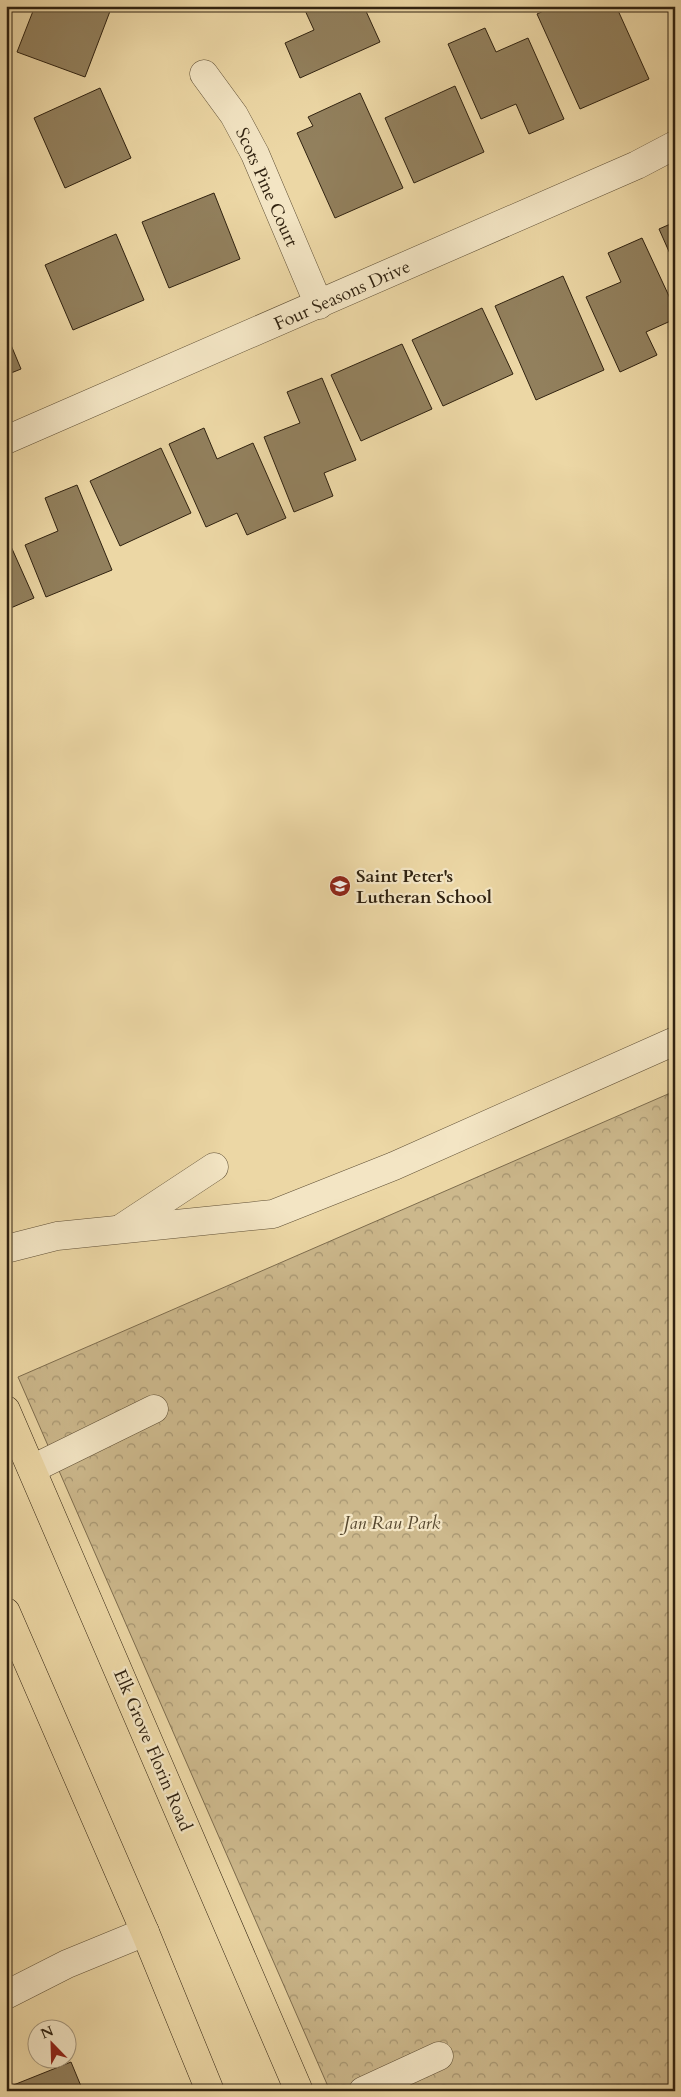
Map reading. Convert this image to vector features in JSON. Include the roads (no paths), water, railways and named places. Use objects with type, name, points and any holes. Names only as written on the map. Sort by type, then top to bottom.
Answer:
[{"type":"main road","name":"Elk Grove Florin Road","points":[[6,1410],[299,2091]]},
{"type":"main road","points":[[6,1612],[145,1932],[210,2091]]},
{"type":"street","name":"Scots Pine Court","points":[[204,74],[234,116],[255,154],[319,305]]},
{"type":"street","name":"Four Seasons Drive","points":[[6,440],[637,165],[675,145]]},
{"type":"street","points":[[6,1249],[58,1236],[273,1214],[394,1166],[675,1041]]},
{"type":"street","points":[[117,1231],[214,1167]]},
{"type":"street","points":[[32,1469],[154,1409]]},
{"type":"street","points":[[6,1995],[66,1964],[145,1932]]},
{"type":"street","points":[[363,2091],[439,2056]]},
{"type":"place","name":"Saint Peter's Lutheran School","points":[[340,886]]},
{"type":"park label","name":"Jan Rau Park","points":[[392,1523]]}]
